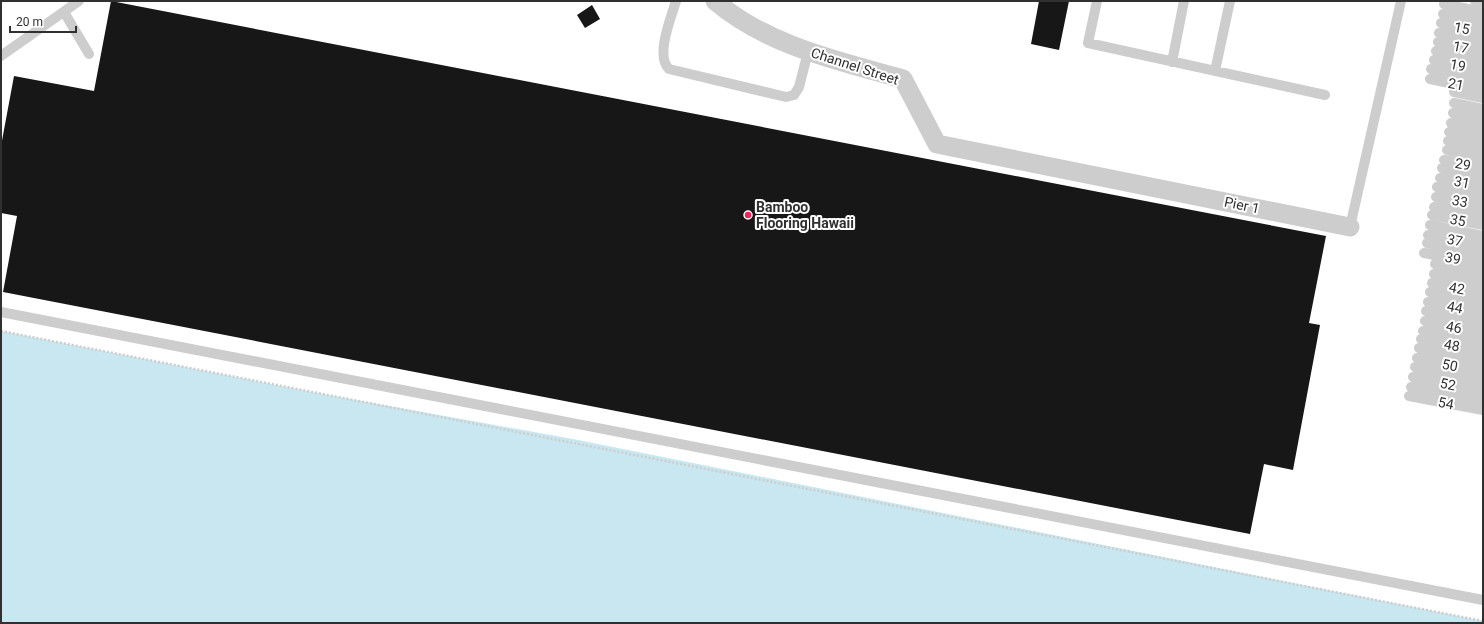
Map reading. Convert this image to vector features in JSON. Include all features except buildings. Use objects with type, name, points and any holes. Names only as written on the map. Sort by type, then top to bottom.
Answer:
[{"type":"street","name":"Channel Street","points":[[716,1],[754,27],[808,52],[903,79],[937,144],[1134,183]]},
{"type":"street","name":"Pier 1","points":[[1134,183],[1350,227]]},
{"type":"lane","points":[[1,56],[79,1]]},
{"type":"lane","points":[[676,1],[662,52],[664,64],[669,69],[786,97],[794,95],[799,87],[808,52]]},
{"type":"lane","points":[[1097,1],[1088,44],[1325,95]]},
{"type":"lane","points":[[1172,62],[1184,1]]},
{"type":"lane","points":[[1215,71],[1230,1]]},
{"type":"lane","points":[[1350,227],[1401,1]]},
{"type":"lane","points":[[1475,1],[1483,3]]},
{"type":"lane","points":[[1444,4],[1483,12]]},
{"type":"lane","points":[[64,12],[89,54]]},
{"type":"lane","points":[[1436,46],[1483,22]]},
{"type":"lane","name":"15","points":[[1436,46],[1483,32]]},
{"type":"lane","points":[[1436,46],[1483,42]]},
{"type":"lane","points":[[1436,46],[1483,60]]},
{"type":"lane","points":[[1436,46],[1483,80]]},
{"type":"lane","name":"17","points":[[1436,46],[1483,51]]},
{"type":"lane","name":"19","points":[[1436,46],[1483,70]]},
{"type":"lane","name":"21","points":[[1436,46],[1483,90]]},
{"type":"lane","points":[[1454,92],[1483,98]]},
{"type":"lane","points":[[1444,159],[1483,109]]},
{"type":"lane","points":[[1444,159],[1483,119]]},
{"type":"lane","points":[[1444,159],[1483,129]]},
{"type":"lane","points":[[1444,159],[1483,138]]},
{"type":"lane","points":[[1444,159],[1483,148]]},
{"type":"lane","points":[[1444,159],[1483,157]]},
{"type":"lane","points":[[1444,159],[1483,177]]},
{"type":"lane","points":[[1444,159],[1483,196]]},
{"type":"lane","points":[[1444,159],[1483,216]]},
{"type":"lane","name":"29","points":[[1444,159],[1483,168]]},
{"type":"lane","name":"31","points":[[1444,159],[1483,186]]},
{"type":"lane","name":"33","points":[[1444,159],[1483,206]]},
{"type":"lane","name":"35","points":[[1444,159],[1483,225]]},
{"type":"lane","points":[[1427,239],[1483,236]]},
{"type":"lane","points":[[1427,239],[1483,255]]},
{"type":"lane","name":"37","points":[[1427,239],[1483,245]]},
{"type":"lane","name":"39","points":[[1427,239],[1483,264]]},
{"type":"lane","points":[[1422,330],[1483,274]]},
{"type":"lane","points":[[1422,330],[1483,284]]},
{"type":"lane","name":"42","points":[[1422,330],[1483,294]]},
{"type":"lane","points":[[1422,330],[1483,303]]},
{"type":"lane","points":[[1,312],[1483,600]]},
{"type":"lane","name":"44","points":[[1422,330],[1483,312]]},
{"type":"lane","points":[[1422,330],[1483,322]]},
{"type":"lane","points":[[1422,330],[1483,342]]},
{"type":"lane","points":[[1422,330],[1483,361]]},
{"type":"lane","points":[[1422,330],[1483,380]]},
{"type":"lane","points":[[1422,330],[1483,401]]},
{"type":"lane","name":"46","points":[[1422,330],[1483,332]]},
{"type":"lane","name":"48","points":[[1422,330],[1483,351]]},
{"type":"lane","name":"50","points":[[1422,330],[1483,371]]},
{"type":"lane","name":"52","points":[[1422,330],[1483,391]]},
{"type":"lane","name":"54","points":[[1422,330],[1483,410]]},
{"type":"path","points":[[1,332],[1483,621]]},
{"type":"water","points":[[1,331],[322,394],[573,439],[1483,621],[1483,623],[1,623]]},
{"type":"place","name":"Bamboo Flooring Hawaii","points":[[748,215]]}]
